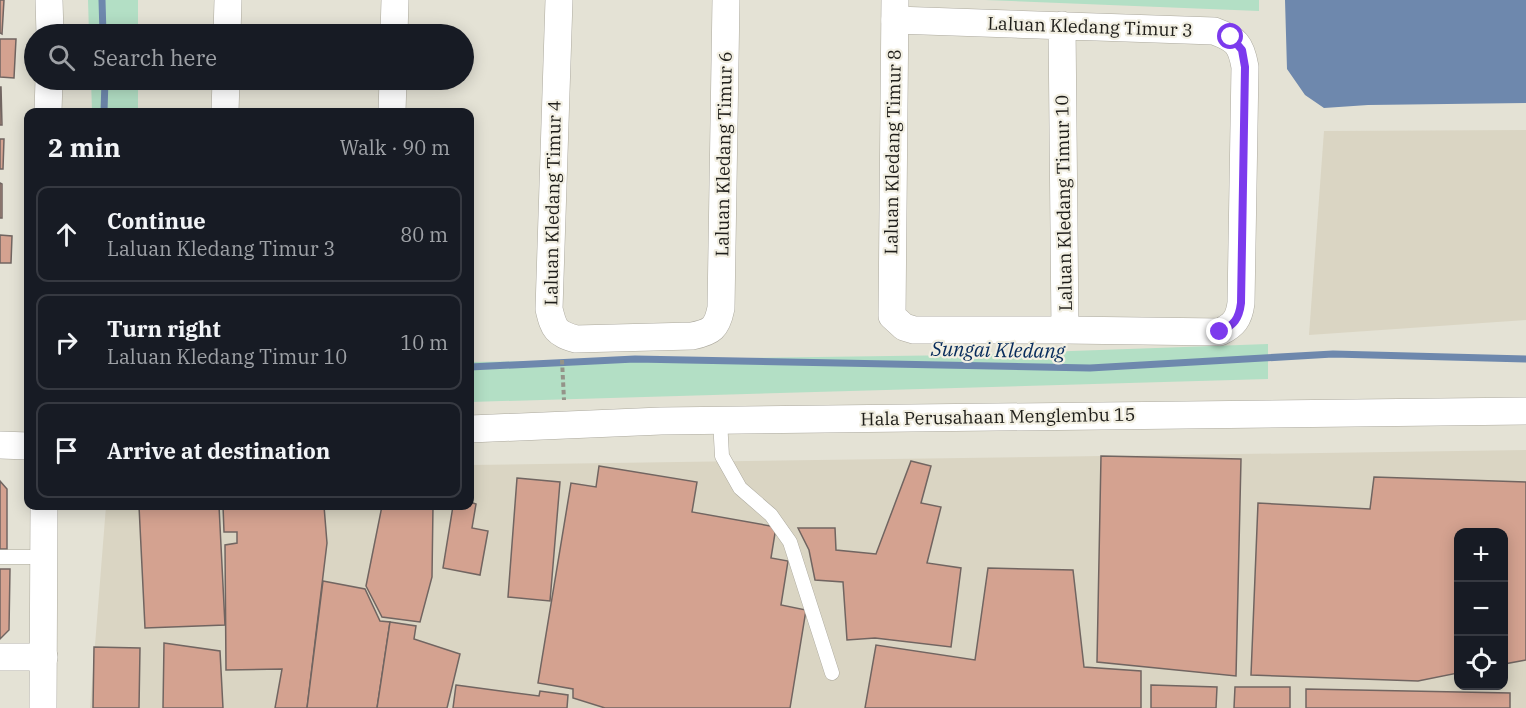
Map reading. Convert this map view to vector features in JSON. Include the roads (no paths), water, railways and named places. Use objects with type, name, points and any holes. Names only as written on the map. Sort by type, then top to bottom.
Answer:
[{"type":"street","points":[[50,0],[50,24]]},
{"type":"street","points":[[227,24],[228,0]]},
{"type":"street","points":[[394,24],[395,0]]},
{"type":"street","name":"Laluan Kledang Timur 4","points":[[559,0],[549,309],[553,325],[561,334],[576,339],[692,336],[708,332],[718,322],[721,308]]},
{"type":"street","name":"Laluan Kledang Timur 6","points":[[721,308],[726,0]]},
{"type":"street","name":"Laluan Kledang Timur 3","points":[[895,10],[1062,26],[1214,31],[1231,37],[1242,50],[1245,67],[1241,303]]},
{"type":"street","name":"Laluan Kledang Timur 8","points":[[895,10],[892,316],[904,327],[914,330],[1065,330]]},
{"type":"street","name":"Laluan Kledang Timur 10","points":[[1062,26],[1065,330],[1220,332],[1232,326],[1239,316],[1241,303]]},
{"type":"street","points":[[48,108],[49,90]]},
{"type":"street","points":[[225,108],[226,90]]},
{"type":"street","points":[[392,108],[393,90]]},
{"type":"street","name":"Hala Perusahaan Menglembu 15","points":[[474,429],[720,420],[1526,411]]},
{"type":"street","points":[[0,446],[24,446]]},
{"type":"street","points":[[43,708],[44,510]]},
{"type":"street","points":[[0,657],[44,657]]},
{"type":"lane","points":[[720,420],[722,456],[740,488],[771,515],[790,542],[832,673]]},
{"type":"lane","points":[[0,557],[44,557]]},
{"type":"water","points":[[1285,0],[1526,0],[1526,103],[1368,105],[1324,108],[1305,95],[1287,69]]},
{"type":"waterway","name":"Sungai Kledang","points":[[102,0],[103,24]]},
{"type":"waterway","name":"Sungai Kledang","points":[[104,108],[105,90]]},
{"type":"waterway","name":"Sungai Kledang","points":[[474,367],[635,359],[1090,368],[1333,354],[1526,359]]}]
